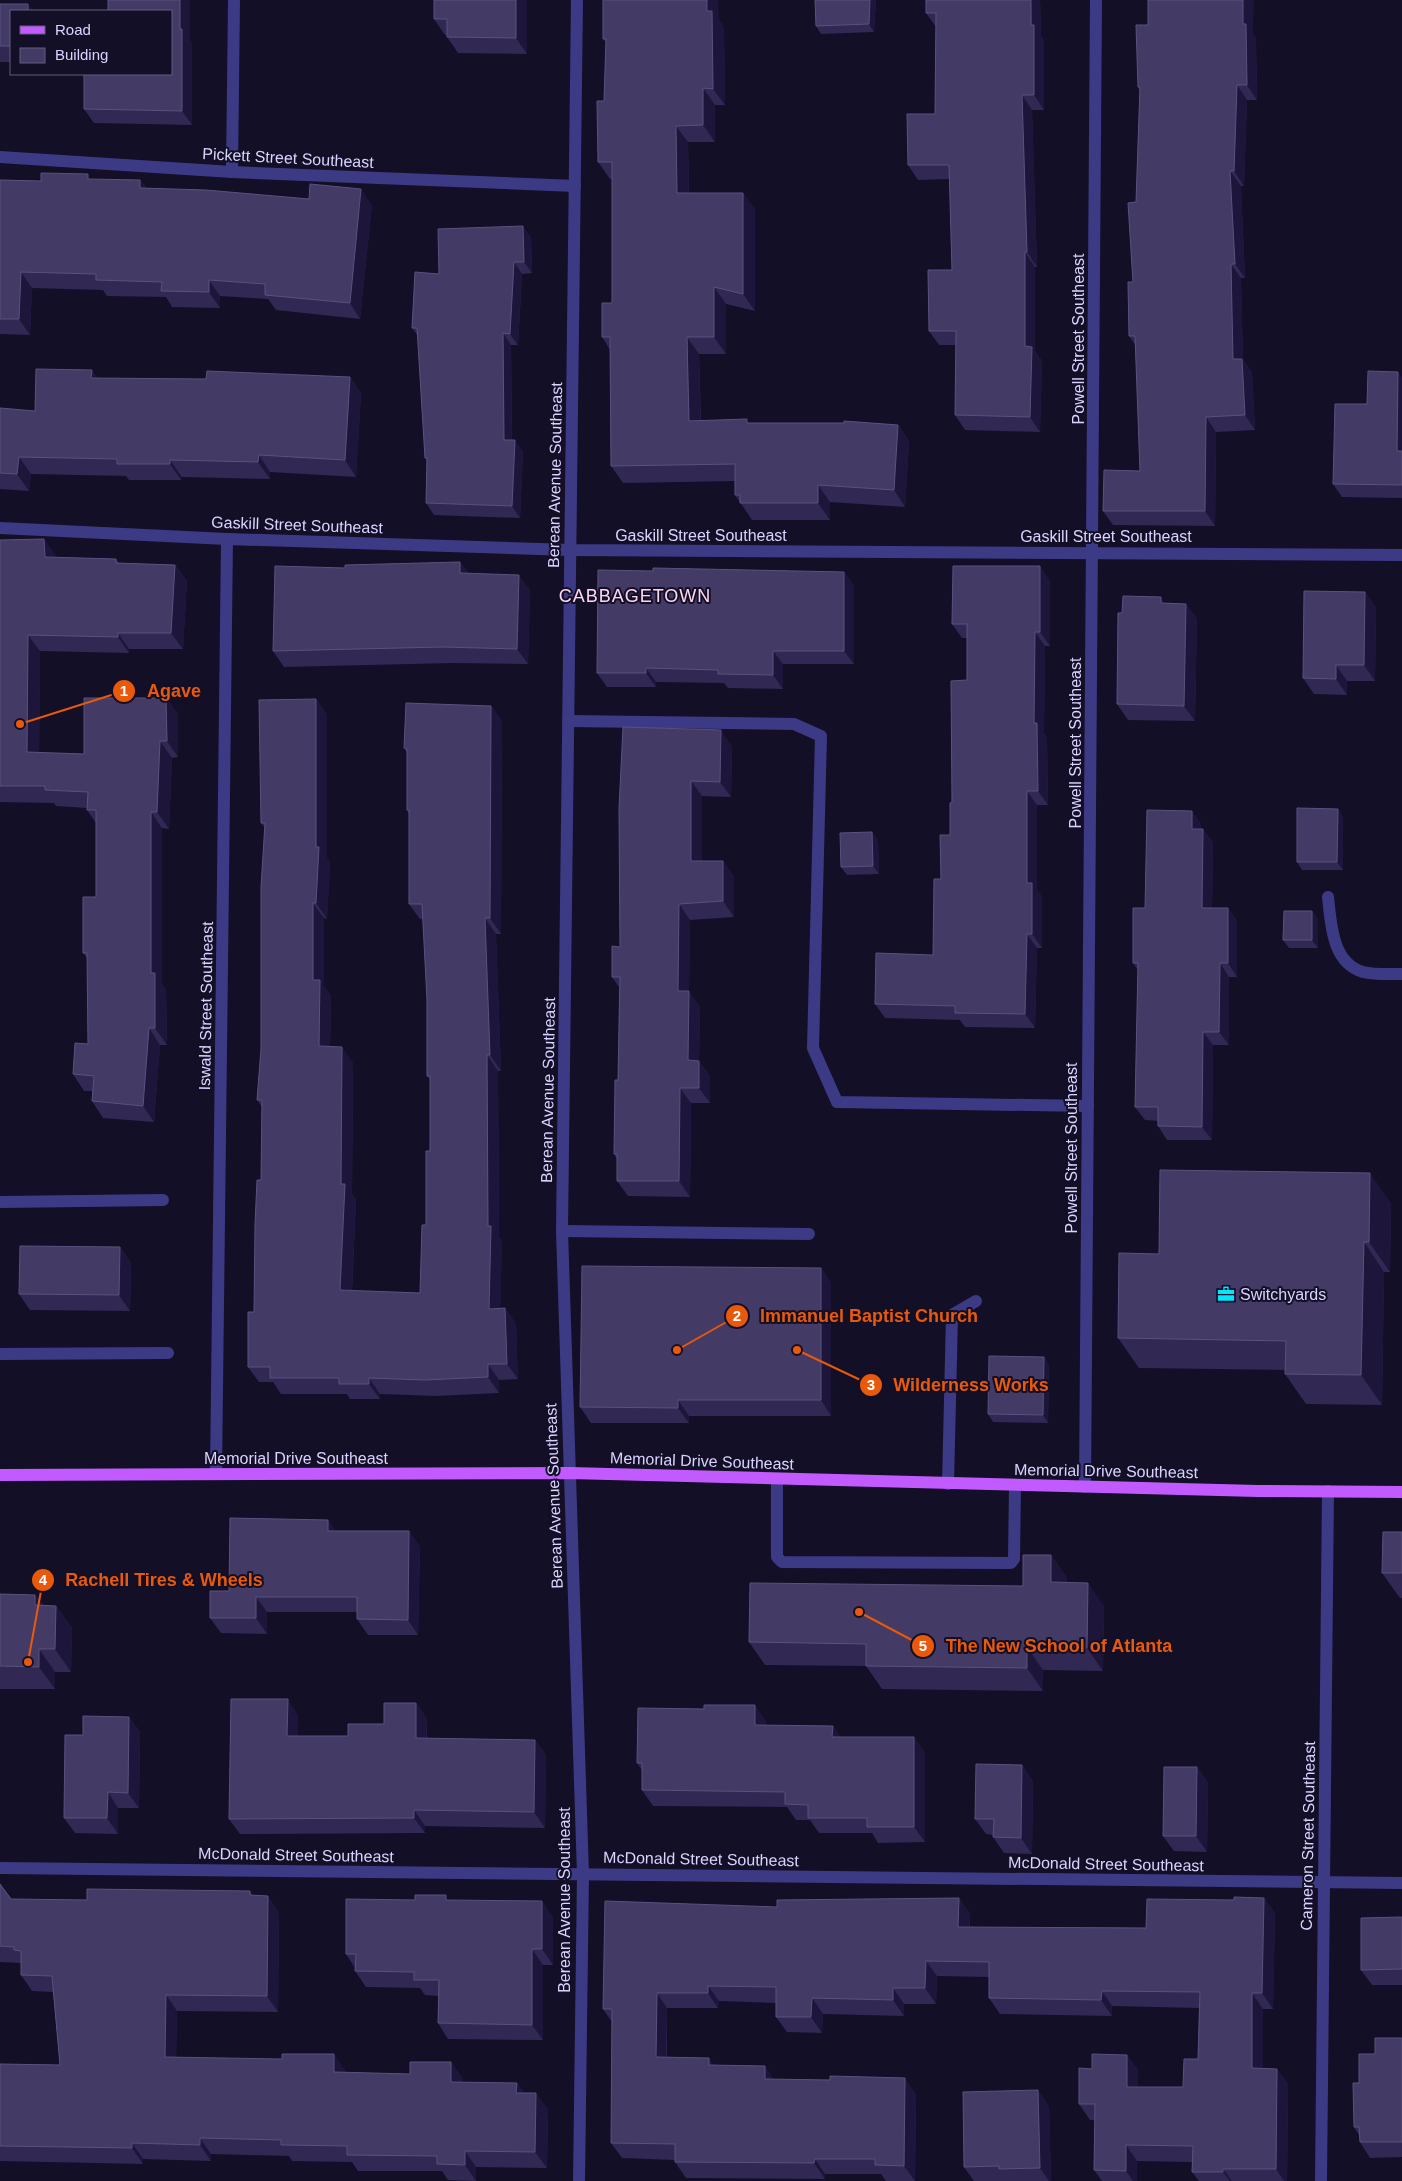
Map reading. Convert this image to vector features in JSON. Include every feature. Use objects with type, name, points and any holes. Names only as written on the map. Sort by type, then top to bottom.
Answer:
[{"type":"main road","name":"Memorial Drive Southeast","points":[[0,1475],[570,1473],[948,1484],[1402,1492]]},
{"type":"street","points":[[232,172],[234,0]]},
{"type":"street","name":"Berean Avenue Southeast","points":[[577,0],[562,1231],[583,1874],[579,2181]]},
{"type":"street","name":"Powell Street Southeast","points":[[1085,1487],[1096,0]]},
{"type":"street","name":"Pickett Street Southeast","points":[[0,157],[232,172],[575,186]]},
{"type":"street","name":"Gaskill Street Southeast","points":[[0,528],[227,539],[570,550],[1402,555]]},
{"type":"street","name":"Iswald Street Southeast","points":[[216,1474],[227,539]]},
{"type":"street","points":[[568,721],[794,724],[821,736],[813,1048],[838,1102],[1088,1106]]},
{"type":"street","points":[[1328,897],[1340,956],[1349,966],[1364,972],[1402,974]]},
{"type":"street","points":[[0,1202],[163,1200]]},
{"type":"street","points":[[562,1231],[809,1234]]},
{"type":"street","points":[[948,1484],[952,1315],[976,1301]]},
{"type":"street","points":[[0,1354],[168,1353]]},
{"type":"street","points":[[778,1479],[777,1557],[782,1562],[1012,1563],[1014,1559],[1015,1485]]},
{"type":"street","name":"Cameron Street Southeast","points":[[1321,2181],[1328,1491]]},
{"type":"street","name":"McDonald Street Southeast","points":[[0,1868],[1402,1883]]},
{"type":"building","points":[[108,0],[180,0],[182,111],[84,109],[84,75],[172,75],[172,10],[108,10]]},
{"type":"building","points":[[434,0],[516,0],[516,38],[447,37],[447,19],[434,19]]},
{"type":"building","points":[[603,0],[707,0],[707,11],[712,11],[713,89],[703,88],[703,125],[676,126],[677,193],[743,193],[743,294],[714,287],[714,337],[687,337],[689,421],[747,419],[747,423],[844,423],[844,421],[898,425],[894,490],[818,485],[818,503],[740,503],[740,495],[735,495],[735,464],[611,466],[610,337],[602,337],[602,303],[612,303],[612,162],[598,162],[597,101],[604,101],[606,39],[603,39]]},
{"type":"building","points":[[815,0],[870,0],[869,24],[816,26]]},
{"type":"building","points":[[926,0],[1031,0],[1031,25],[1034,25],[1034,95],[1022,95],[1027,252],[1025,252],[1025,346],[1032,347],[1030,417],[955,415],[956,331],[929,331],[928,270],[952,270],[949,165],[908,165],[907,114],[935,114],[936,13],[926,13]]},
{"type":"building","points":[[1148,0],[1243,0],[1243,24],[1246,24],[1247,85],[1237,85],[1234,171],[1230,171],[1235,264],[1231,264],[1233,359],[1242,359],[1245,415],[1206,417],[1205,511],[1103,511],[1104,470],[1140,471],[1135,336],[1129,336],[1128,282],[1133,282],[1128,203],[1136,202],[1140,87],[1138,87],[1136,25],[1148,25]]},
{"type":"building","points":[[0,4],[28,4],[28,10],[10,10],[10,46],[0,46]]},
{"type":"building","points":[[41,173],[88,174],[88,179],[140,180],[140,188],[206,190],[309,199],[310,184],[361,189],[350,303],[265,295],[265,284],[209,280],[209,292],[161,291],[162,282],[96,280],[96,274],[21,272],[19,319],[0,319],[0,180],[41,181]]},
{"type":"building","points":[[523,226],[524,262],[514,262],[510,334],[503,333],[504,440],[515,440],[512,506],[426,503],[427,458],[425,458],[417,328],[412,328],[415,272],[439,274],[438,229]]},
{"type":"building","points":[[36,369],[92,370],[91,378],[206,379],[207,371],[350,377],[345,460],[259,455],[258,462],[170,460],[170,464],[117,464],[117,459],[19,457],[17,474],[0,473],[0,408],[35,411]]},
{"type":"building","points":[[1368,371],[1398,372],[1397,451],[1402,451],[1402,485],[1333,484],[1335,404],[1367,404]]},
{"type":"building","points":[[44,539],[45,557],[116,559],[116,563],[175,565],[171,633],[118,633],[118,637],[28,635],[27,752],[84,754],[84,698],[166,698],[167,741],[160,741],[157,812],[151,812],[151,973],[155,973],[155,1028],[149,1028],[143,1106],[92,1101],[94,1076],[73,1074],[75,1043],[88,1044],[87,953],[83,953],[83,897],[96,897],[96,810],[87,810],[88,792],[45,790],[45,786],[0,786],[0,540]]},
{"type":"building","points":[[460,562],[460,573],[519,575],[517,649],[442,647],[273,651],[275,566],[345,568],[345,565]]},
{"type":"building","points":[[953,566],[1040,566],[1040,632],[1035,632],[1034,723],[1037,723],[1038,791],[1027,791],[1027,883],[1032,883],[1032,934],[1027,934],[1025,1014],[955,1013],[955,1006],[875,1004],[876,953],[933,955],[934,879],[941,879],[940,835],[950,835],[950,803],[952,802],[951,681],[967,680],[967,624],[952,624]]},
{"type":"building","points":[[653,568],[844,572],[844,651],[773,651],[773,675],[718,674],[718,670],[646,668],[646,673],[597,673],[598,570],[653,571]]},
{"type":"building","points":[[1304,591],[1365,592],[1364,665],[1336,665],[1336,679],[1303,678]]},
{"type":"building","points":[[1123,596],[1161,597],[1161,603],[1186,604],[1184,706],[1117,704],[1118,613],[1122,613]]},
{"type":"building","points":[[316,699],[316,847],[319,847],[316,903],[313,903],[313,980],[320,980],[319,1046],[342,1047],[341,1184],[345,1184],[340,1290],[420,1293],[422,1225],[426,1225],[426,1151],[430,1151],[430,1076],[427,1076],[427,1000],[422,904],[409,904],[409,810],[407,810],[407,749],[404,748],[406,703],[491,706],[490,918],[485,918],[490,1055],[487,1055],[488,1226],[491,1226],[489,1309],[505,1308],[507,1364],[488,1364],[488,1377],[425,1380],[369,1378],[369,1384],[339,1384],[339,1378],[270,1378],[270,1367],[248,1367],[248,1312],[254,1312],[257,1180],[261,1180],[262,1100],[257,1100],[261,1049],[261,887],[265,823],[261,823],[259,700]]},
{"type":"building","points":[[623,727],[721,730],[720,782],[691,781],[691,861],[723,861],[723,901],[679,904],[678,991],[689,991],[688,1060],[699,1061],[699,1088],[680,1088],[679,1181],[617,1181],[617,1154],[614,1154],[615,1080],[618,1080],[620,977],[612,977],[612,946],[620,947],[619,808]]},
{"type":"building","points":[[1297,808],[1338,809],[1337,862],[1297,862]]},
{"type":"building","points":[[1147,810],[1192,811],[1192,829],[1203,829],[1202,908],[1228,908],[1228,963],[1220,963],[1219,1032],[1203,1032],[1202,1127],[1158,1126],[1158,1107],[1135,1107],[1138,963],[1133,963],[1133,908],[1145,908]]},
{"type":"building","points":[[872,832],[873,866],[841,867],[840,833]]},
{"type":"building","points":[[1284,911],[1312,911],[1312,940],[1283,940]]},
{"type":"building","name":"Switchyards","points":[[1160,1170],[1370,1173],[1369,1242],[1364,1242],[1361,1375],[1285,1374],[1286,1341],[1118,1338],[1119,1253],[1159,1254]]},
{"type":"building","points":[[20,1246],[120,1247],[119,1295],[19,1294]]},
{"type":"building","points":[[582,1266],[821,1268],[821,1400],[678,1400],[678,1408],[580,1407]]},
{"type":"building","points":[[989,1356],[1044,1357],[1043,1415],[988,1414]]},
{"type":"building","points":[[230,1518],[328,1520],[328,1531],[409,1531],[408,1620],[357,1619],[357,1597],[256,1597],[256,1618],[210,1618],[210,1591],[229,1591]]},
{"type":"building","points":[[1383,1532],[1402,1532],[1402,1573],[1382,1573]]},
{"type":"building","points":[[1023,1555],[1051,1555],[1051,1582],[1088,1583],[1087,1648],[1027,1647],[1027,1668],[866,1666],[866,1644],[749,1642],[750,1583],[1023,1586]]},
{"type":"building","points":[[0,1594],[35,1595],[35,1605],[56,1606],[55,1649],[39,1649],[39,1667],[0,1666]]},
{"type":"building","points":[[231,1699],[288,1699],[287,1736],[348,1736],[348,1724],[384,1724],[384,1703],[416,1703],[416,1738],[535,1740],[534,1812],[414,1810],[414,1818],[229,1819]]},
{"type":"building","points":[[704,1705],[755,1705],[755,1725],[833,1726],[832,1737],[914,1737],[914,1827],[867,1827],[867,1818],[808,1818],[808,1805],[785,1804],[785,1792],[642,1790],[642,1763],[637,1763],[638,1708],[704,1709]]},
{"type":"building","points":[[83,1716],[129,1717],[128,1793],[108,1792],[107,1818],[64,1818],[65,1735],[83,1735]]},
{"type":"building","points":[[976,1764],[1022,1765],[1021,1838],[993,1837],[994,1819],[975,1819]]},
{"type":"building","points":[[1164,1767],[1197,1767],[1196,1836],[1163,1836]]},
{"type":"building","points":[[0,1884],[11,1899],[87,1900],[87,1889],[250,1891],[250,1895],[268,1896],[267,1996],[166,1995],[165,2057],[282,2059],[282,2054],[334,2054],[334,2072],[410,2074],[410,2062],[451,2062],[451,2082],[517,2083],[516,2093],[536,2093],[535,2152],[465,2151],[465,2165],[437,2164],[437,2156],[347,2155],[347,2146],[281,2145],[281,2140],[200,2138],[200,2145],[132,2143],[132,2148],[0,2146],[0,2064],[60,2065],[52,1976],[21,1975],[21,1951],[14,1950],[14,1947],[0,1946]]},
{"type":"building","points":[[415,1895],[446,1895],[446,1900],[542,1901],[542,1949],[532,1949],[532,2025],[438,2023],[439,1980],[414,1980],[414,1972],[355,1971],[356,1954],[346,1954],[346,1899],[415,1900]]},
{"type":"building","points":[[1234,1897],[1264,1898],[1262,1993],[1252,1993],[1252,2068],[1277,2069],[1276,2169],[1223,2169],[1223,2172],[1192,2172],[1193,2146],[1126,2145],[1126,2171],[1094,2170],[1095,2104],[1079,2104],[1079,2068],[1092,2069],[1092,2054],[1127,2055],[1127,2087],[1183,2087],[1184,2059],[1198,2059],[1200,1992],[1102,1991],[1101,2000],[989,1998],[989,1962],[926,1961],[925,1988],[893,1988],[893,2000],[812,1998],[811,2017],[776,2017],[776,1987],[708,1986],[708,1993],[657,1993],[656,2057],[709,2058],[709,2065],[765,2066],[765,2079],[830,2080],[830,2076],[905,2078],[904,2166],[875,2165],[875,2159],[815,2159],[814,2163],[675,2162],[675,2144],[611,2143],[612,2009],[603,2009],[605,1901],[777,1907],[777,1900],[959,1898],[958,1927],[1146,1928],[1147,1899],[1234,1900]]},
{"type":"building","points":[[1402,1917],[1402,1969],[1361,1970],[1361,1918]]},
{"type":"building","points":[[1375,2038],[1402,2038],[1402,2142],[1360,2142],[1359,2127],[1354,2127],[1353,2083],[1359,2083],[1359,2054],[1375,2054]]},
{"type":"building","points":[[1038,2090],[1040,2168],[999,2169],[999,2166],[964,2167],[963,2092]]},
{"type":"place","name":"Agave","points":[[20,724]]},
{"type":"place","name":"Switchyards","points":[[1226,1294]]},
{"type":"place","name":"Immanuel Baptist Church","points":[[677,1350]]},
{"type":"place","name":"Wilderness Works","points":[[797,1350]]},
{"type":"place","name":"The New School of Atlanta","points":[[859,1612]]},
{"type":"place","name":"Rachell Tires & Wheels","points":[[28,1662]]},
{"type":"district","name":"CABBAGETOWN","points":[[635,596]]}]
